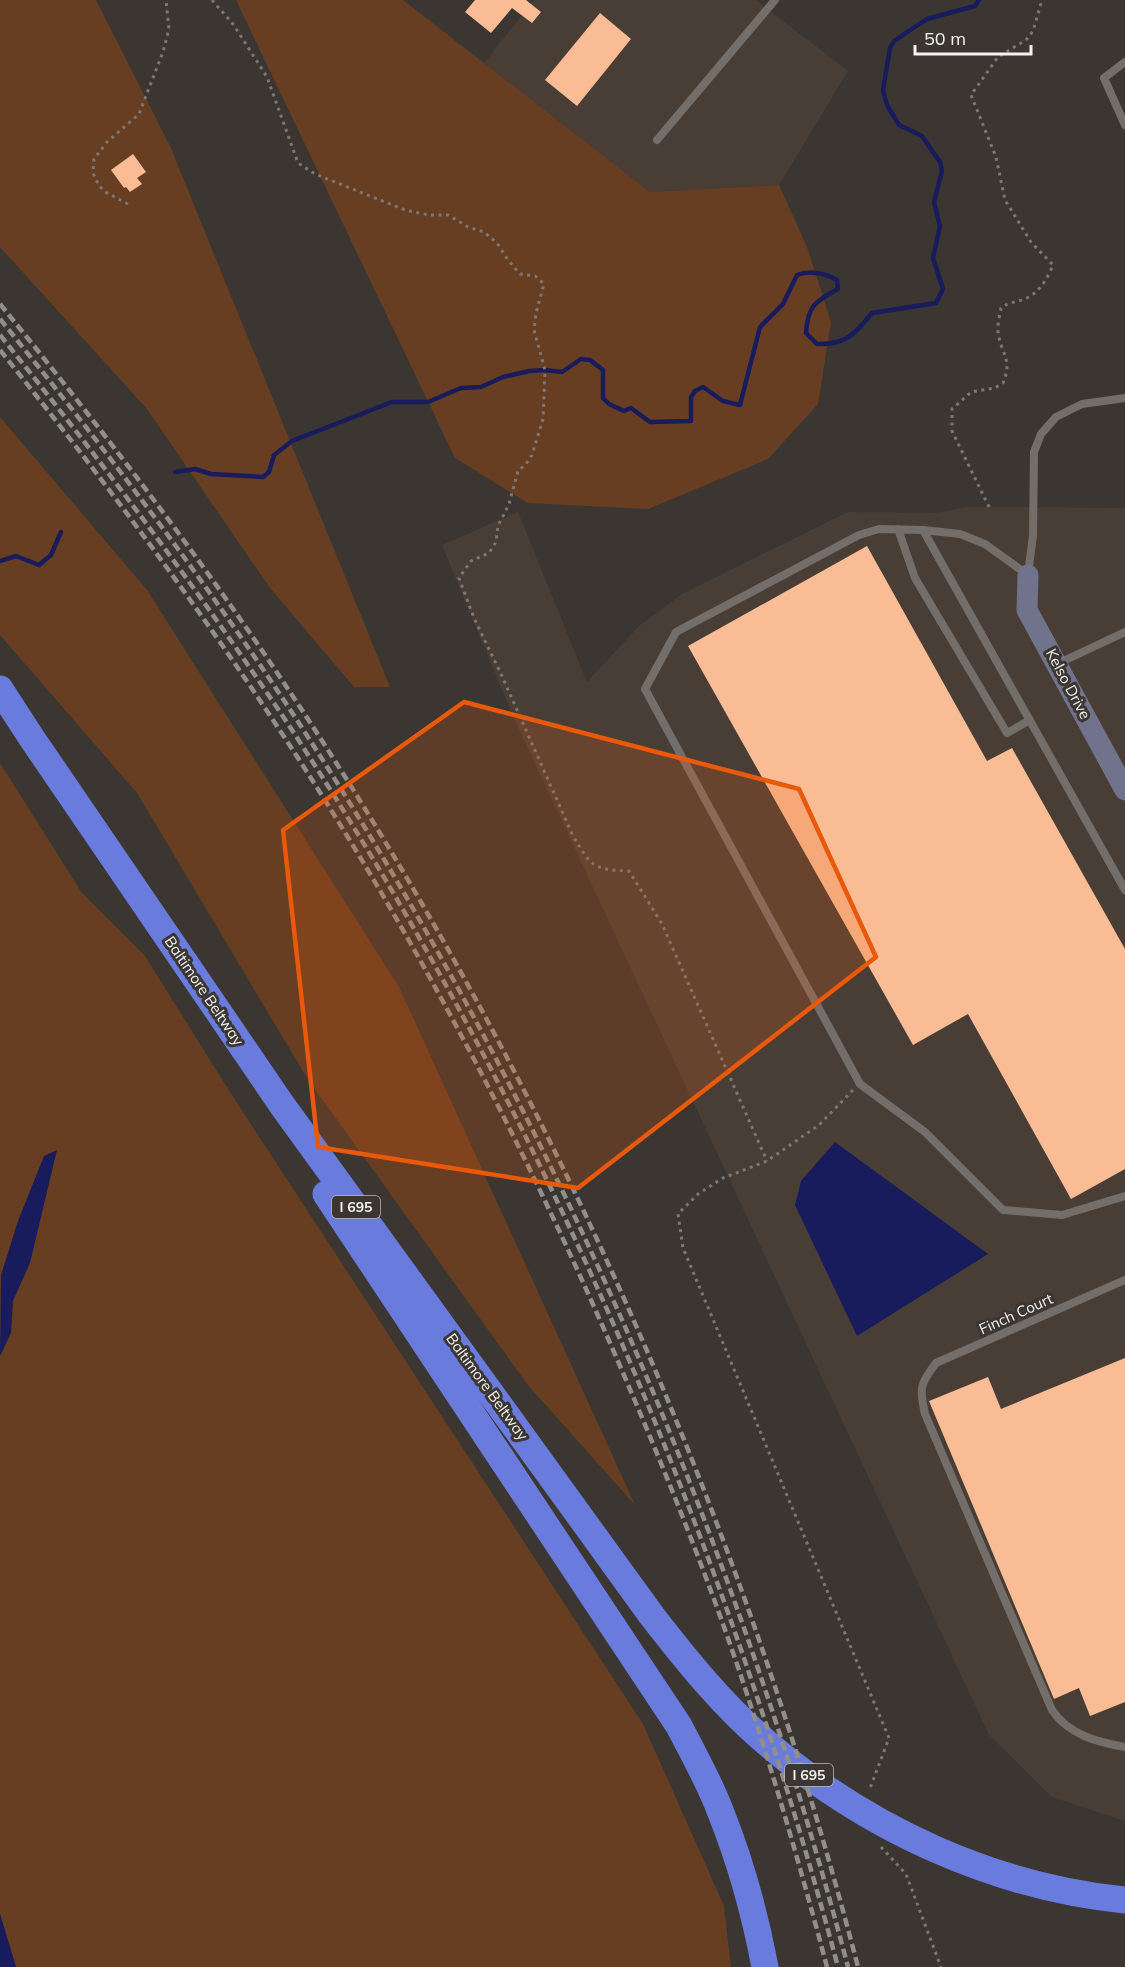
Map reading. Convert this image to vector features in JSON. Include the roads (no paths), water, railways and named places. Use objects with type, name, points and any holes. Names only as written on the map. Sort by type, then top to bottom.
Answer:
[{"type":"highway","name":"Baltimore Beltway","points":[[0,689],[282,1105],[652,1616],[694,1670],[767,1743],[793,1764],[847,1801],[894,1829],[944,1853],[1008,1877],[1046,1888],[1125,1900]]},
{"type":"highway","points":[[31,737],[271,1112],[679,1726],[721,1811],[736,1852],[759,1933],[765,1967]]},
{"type":"street","name":"Kelso Drive","points":[[1028,574],[1027,610],[1125,788]]},
{"type":"lane","points":[[657,140],[775,0]]},
{"type":"lane","points":[[1125,62],[1104,78],[1125,125]]},
{"type":"lane","points":[[1125,398],[1082,404],[1056,417],[1041,434],[1034,452],[1033,535],[1028,574],[985,544],[960,534],[879,529],[859,535],[676,632],[645,689],[860,1084],[925,1132],[1003,1210],[1062,1215],[1125,1196]]},
{"type":"lane","points":[[898,529],[915,578],[1007,733],[1030,720]]},
{"type":"lane","points":[[923,530],[1125,890]]},
{"type":"lane","points":[[1058,664],[1125,632]]},
{"type":"lane","name":"Finch Court","points":[[1125,1280],[936,1364],[924,1379],[921,1395],[925,1414],[1052,1710],[1064,1724],[1074,1731],[1096,1741],[1125,1747]]},
{"type":"waterway","points":[[175,472],[195,469],[211,474],[263,477],[269,472],[274,455],[292,441],[392,402],[428,402],[461,388],[481,387],[503,377],[529,371],[562,372],[581,359],[590,360],[603,370],[603,398],[609,404],[624,411],[631,408],[650,422],[691,421],[691,397],[695,391],[703,387],[723,401],[740,405],[760,327],[783,304],[797,275],[817,273],[837,280],[838,289],[818,301],[809,316],[806,333],[817,344],[835,343],[849,337],[872,313],[936,303],[943,289],[933,258],[940,226],[934,202],[942,171],[940,162],[922,136],[899,125],[887,105],[883,90],[890,48],[894,41],[927,19],[975,6],[979,0]]},
{"type":"waterway","points":[[0,561],[16,556],[39,565],[51,555],[61,532]]},
{"type":"railway","points":[[0,304],[155,501],[229,603],[300,707],[392,853],[478,1003],[558,1157],[631,1314],[697,1473],[758,1636],[811,1800],[858,1967]]},
{"type":"railway","points":[[0,319],[150,512],[222,610],[291,711],[383,857],[468,1007],[548,1160],[620,1316],[687,1476],[747,1637],[801,1801],[848,1967]]},
{"type":"railway","points":[[0,335],[145,522],[282,715],[374,861],[459,1010],[538,1163],[611,1318],[677,1477],[737,1638],[791,1802],[838,1967]]},
{"type":"railway","points":[[0,350],[141,532],[273,720],[370,873],[501,1112],[542,1194],[617,1359],[698,1556],[764,1748],[827,1967]]}]
